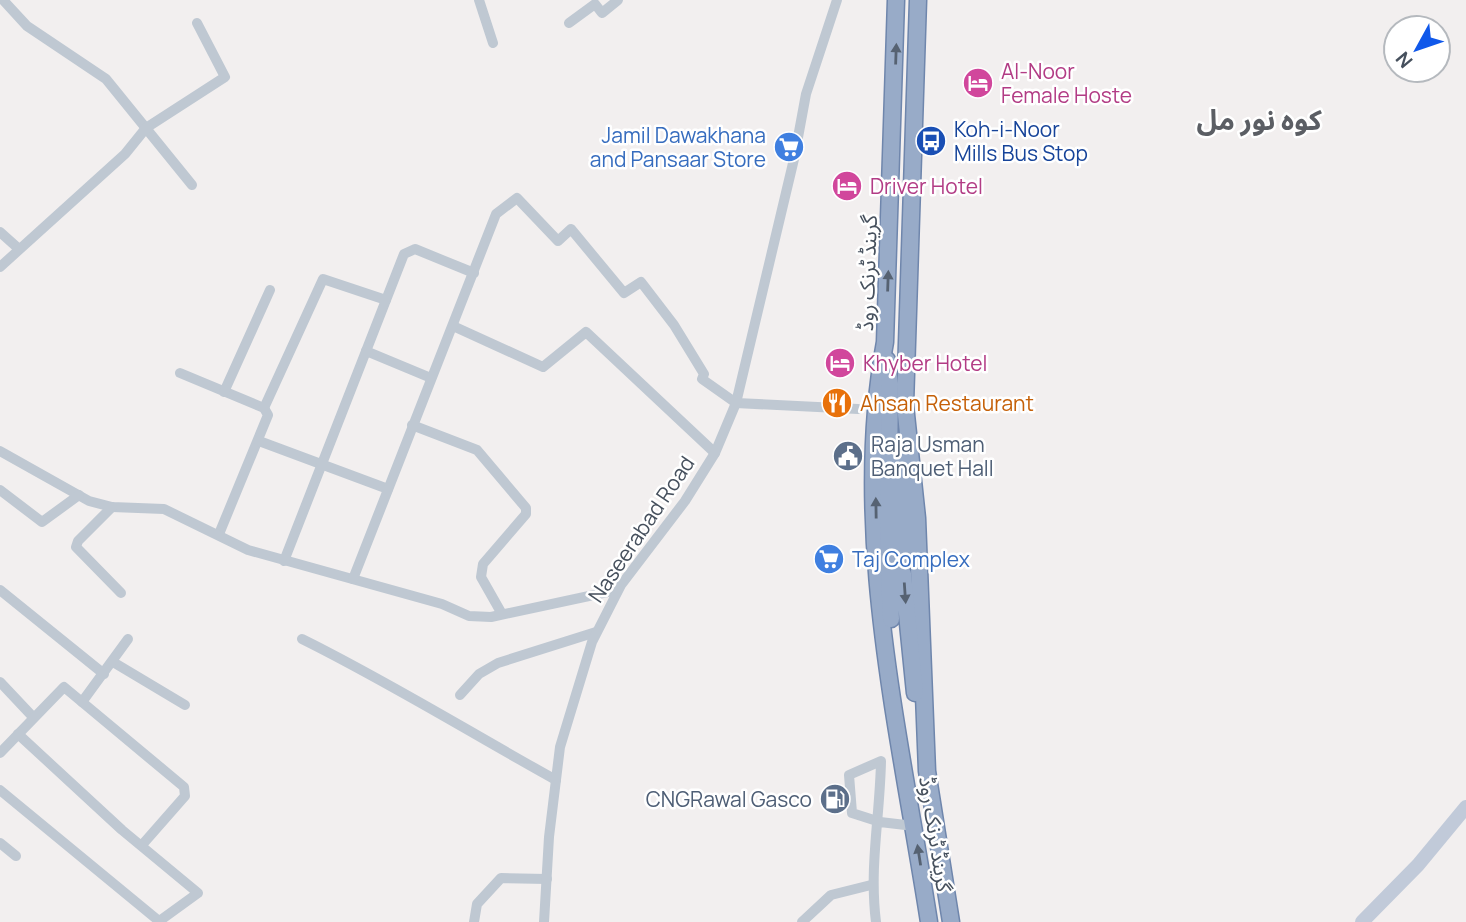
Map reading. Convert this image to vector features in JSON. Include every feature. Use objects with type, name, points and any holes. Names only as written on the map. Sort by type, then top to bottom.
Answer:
[{"type":"highway","name":"گرینڈ ٹرنک روڈ","points":[[896,0],[885,342],[877,397],[878,572],[884,652],[929,922]]},
{"type":"highway","name":"گرینڈ ٹرنک روڈ","points":[[918,0],[905,405],[916,519],[928,771],[951,922]]},
{"type":"highway","points":[[885,342],[890,384],[888,557],[895,562],[903,558],[905,405]]},
{"type":"highway","points":[[901,751],[890,599],[889,573],[894,569],[903,573],[911,667],[928,771]]},
{"type":"main road","points":[[1367,921],[1466,807]]},
{"type":"street","points":[[4,0],[27,26],[106,79],[192,185]]},
{"type":"street","points":[[479,0],[493,43]]},
{"type":"street","points":[[569,23],[595,4],[602,13],[618,0]]},
{"type":"street","name":"Naseerabad Road","points":[[544,922],[560,747],[596,632],[617,590],[685,501],[715,453],[736,403],[794,159],[806,94],[837,0]]},
{"type":"street","points":[[0,267],[125,154],[146,128],[225,77],[197,23]]},
{"type":"street","points":[[353,579],[496,214],[517,198],[558,241],[571,229],[624,293],[641,282],[674,325],[704,374],[702,379],[736,403],[858,409]]},
{"type":"street","points":[[0,232],[19,249]]},
{"type":"street","points":[[284,561],[404,254],[415,249],[474,273]]},
{"type":"street","points":[[264,408],[323,279],[386,300]]},
{"type":"street","points":[[224,391],[270,290]]},
{"type":"street","points":[[453,326],[543,367],[586,332],[715,453]]},
{"type":"street","points":[[366,351],[431,378]]},
{"type":"street","points":[[180,373],[264,408],[268,415],[219,534]]},
{"type":"street","points":[[412,425],[477,450],[526,508],[521,521],[483,564],[481,577],[502,614]]},
{"type":"street","points":[[258,440],[388,489]]},
{"type":"street","points":[[0,451],[79,495],[112,507],[164,509],[248,550],[442,604],[470,616],[502,614],[617,590]]},
{"type":"street","points":[[0,490],[42,522],[79,495]]},
{"type":"street","points":[[112,507],[78,541],[76,547],[121,593]]},
{"type":"street","points":[[0,590],[104,674]]},
{"type":"street","points":[[460,695],[479,674],[498,663],[596,632]]},
{"type":"street","points":[[82,702],[128,639]]},
{"type":"street","points":[[302,639],[385,680],[447,719],[556,780]]},
{"type":"street","points":[[113,662],[185,705]]},
{"type":"street","points":[[0,682],[33,717]]},
{"type":"street","points":[[0,753],[64,687],[184,787],[185,796],[142,845]]},
{"type":"street","points":[[0,790],[158,922],[198,893],[18,734]]},
{"type":"street","points":[[876,922],[871,885],[872,856],[880,822],[881,761],[849,775],[852,813],[880,822],[914,826]]},
{"type":"street","points":[[0,843],[16,856]]},
{"type":"street","points":[[474,922],[477,904],[501,878],[547,879]]},
{"type":"street","points":[[803,922],[831,895],[871,885]]},
{"type":"place","name":"Al-Noor Female Hoste","points":[[978,83]]},
{"type":"place","name":"Koh-i-Noor Mills Bus Stop","points":[[931,141]]},
{"type":"place","name":"Jamil Dawakhana and Pansaar Store","points":[[789,147]]},
{"type":"place","name":"Driver Hotel","points":[[847,186]]},
{"type":"place","name":"Khyber Hotel","points":[[840,363]]},
{"type":"place","name":"Ahsan Restaurant","points":[[837,403]]},
{"type":"place","name":"Raja Usman Banquet Hall","points":[[848,456]]},
{"type":"place","name":"Taj Complex","points":[[829,559]]},
{"type":"place","name":"CNGRawal Gasco","points":[[835,799]]},
{"type":"district","name":"کوہ نور مل","points":[[1259,119]]}]
